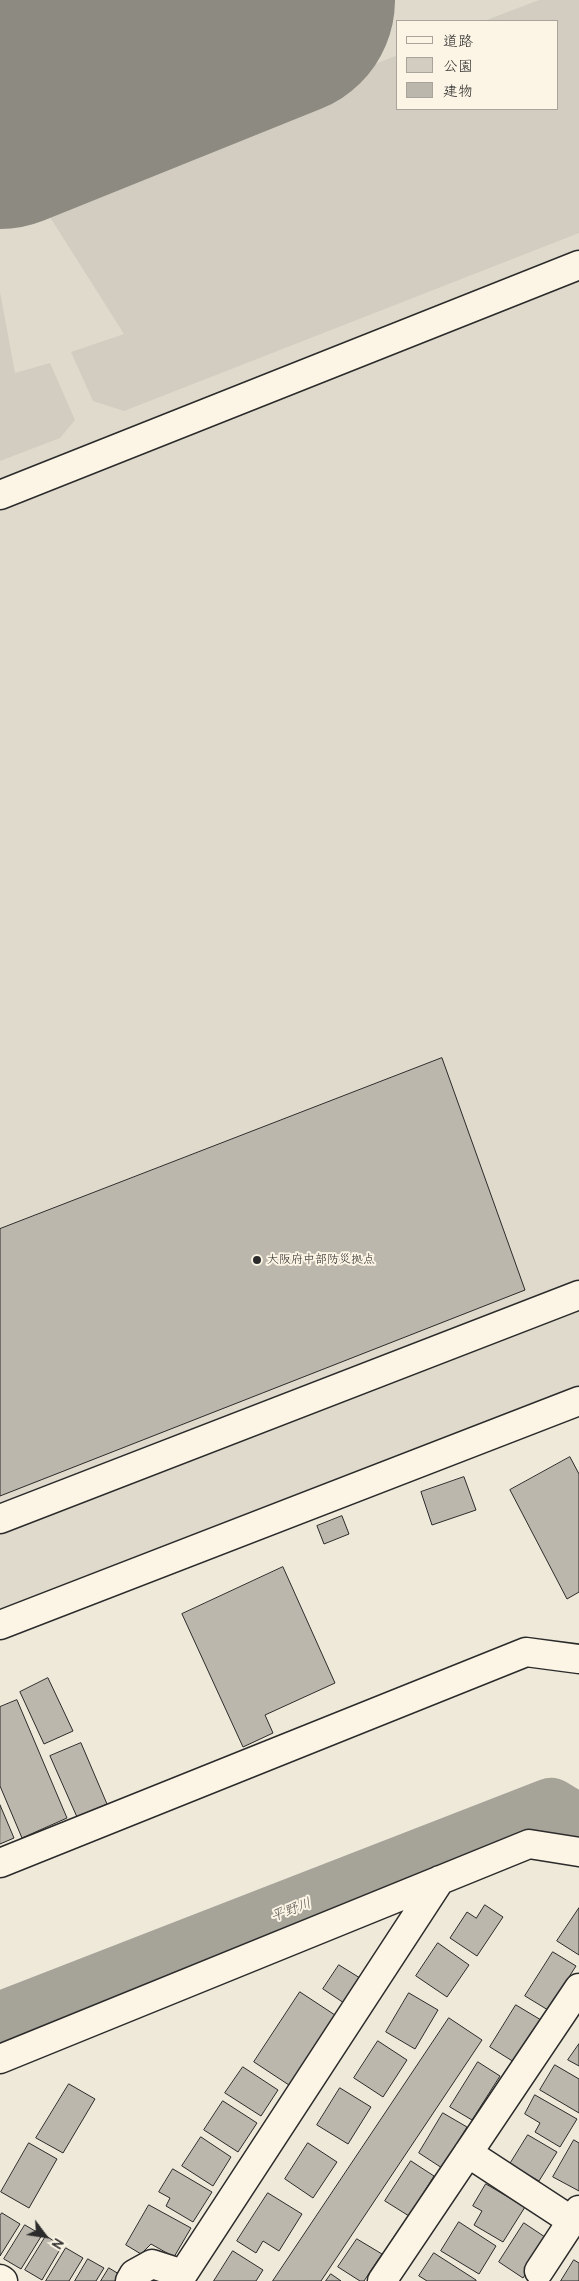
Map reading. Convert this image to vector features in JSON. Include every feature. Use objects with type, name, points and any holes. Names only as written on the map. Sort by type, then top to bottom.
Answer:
[{"type":"street","points":[[0,495],[579,264]]},
{"type":"street","points":[[0,1519],[579,1295]]},
{"type":"street","points":[[0,1625],[579,1401]]},
{"type":"street","points":[[0,1863],[526,1652],[578,1657]]},
{"type":"street","points":[[0,2058],[529,1844],[579,1852]]},
{"type":"street","points":[[132,2277],[152,2264],[183,2274],[440,1880]]},
{"type":"street","points":[[382,2281],[579,1988]]},
{"type":"street","points":[[468,2153],[575,2216],[539,2272]]},
{"type":"shaded area","points":[[0,0],[579,0],[579,1386],[0,1611]]},
{"type":"green space","points":[[539,0],[579,0],[579,233],[124,411],[93,401],[71,352],[124,334],[36,195],[396,56],[396,110],[559,110],[559,20],[487,20]]},
{"type":"green space","points":[[0,292],[15,373],[50,363],[75,420],[60,438],[0,461]]},
{"type":"building","name":"大阪府中部防災拠点","points":[[442,1058],[525,1290],[0,1496],[0,1229]]},
{"type":"building","points":[[570,1457],[579,1474],[579,1592],[567,1599],[510,1490]]},
{"type":"building","points":[[464,1477],[476,1510],[432,1525],[421,1492]]},
{"type":"building","points":[[342,1516],[349,1534],[324,1544],[317,1526]]},
{"type":"building","points":[[283,1567],[335,1683],[265,1715],[273,1733],[243,1747],[182,1614]]},
{"type":"building","points":[[48,1678],[73,1731],[44,1744],[20,1692]]},
{"type":"building","points":[[17,1700],[67,1818],[22,1838],[0,1786],[0,1707]]},
{"type":"building","points":[[81,1743],[107,1804],[77,1817],[50,1756]]},
{"type":"building","points":[[0,1805],[14,1838],[0,1844]]},
{"type":"building","points":[[485,1905],[503,1917],[477,1956],[450,1938],[467,1912],[476,1918]]},
{"type":"building","points":[[579,1908],[579,1955],[557,1941]]},
{"type":"building","points":[[438,1943],[469,1965],[447,1997],[416,1976]]},
{"type":"building","points":[[553,1952],[576,1966],[548,2010],[525,1996]]},
{"type":"building","points":[[339,1965],[360,1978],[344,2003],[323,1989]]},
{"type":"building","points":[[300,1992],[338,2017],[292,2087],[254,2062]]},
{"type":"building","points":[[409,1993],[438,2010],[415,2049],[386,2032]]},
{"type":"building","points":[[516,2005],[541,2020],[514,2062],[490,2047]]},
{"type":"building","points":[[449,2018],[482,2040],[321,2281],[273,2281]]},
{"type":"building","points":[[378,2041],[407,2060],[383,2097],[354,2078]]},
{"type":"building","points":[[579,2044],[579,2066],[568,2060]]},
{"type":"building","points":[[478,2062],[500,2076],[472,2120],[450,2107]]},
{"type":"building","points":[[555,2065],[579,2079],[579,2113],[540,2090]]},
{"type":"building","points":[[243,2067],[278,2090],[261,2116],[225,2093]]},
{"type":"building","points":[[69,2084],[95,2099],[63,2153],[36,2138]]},
{"type":"building","points":[[340,2088],[371,2107],[348,2144],[317,2125]]},
{"type":"building","points":[[535,2095],[577,2119],[560,2147],[535,2132],[540,2123],[525,2114]]},
{"type":"building","points":[[223,2101],[257,2123],[238,2152],[204,2130]]},
{"type":"building","points":[[443,2113],[467,2127],[442,2168],[419,2153]]},
{"type":"building","points":[[528,2135],[557,2152],[539,2181],[510,2164]]},
{"type":"building","points":[[201,2137],[231,2157],[213,2186],[182,2166]]},
{"type":"building","points":[[574,2140],[579,2143],[579,2191],[553,2177]]},
{"type":"building","points":[[29,2143],[57,2159],[29,2208],[1,2192]]},
{"type":"building","points":[[308,2143],[337,2162],[313,2198],[285,2179]]},
{"type":"building","points":[[411,2161],[434,2176],[409,2216],[385,2201]]},
{"type":"building","points":[[173,2169],[212,2192],[193,2222],[166,2206],[170,2198],[159,2192]]},
{"type":"building","points":[[486,2184],[525,2207],[503,2242],[474,2225],[482,2211],[473,2206]]},
{"type":"building","points":[[268,2193],[302,2214],[279,2251],[263,2241],[256,2253],[237,2241]]},
{"type":"building","points":[[149,2205],[191,2228],[174,2257],[151,2244],[141,2254],[126,2245]]},
{"type":"building","points":[[2,2213],[20,2224],[0,2256],[0,2216]]},
{"type":"building","points":[[459,2222],[496,2246],[479,2274],[441,2251]]},
{"type":"building","points":[[524,2223],[548,2239],[523,2278],[499,2262]]},
{"type":"building","points":[[25,2225],[42,2235],[21,2269],[4,2259]]},
{"type":"building","points":[[46,2236],[62,2246],[42,2280],[25,2270]]},
{"type":"building","points":[[357,2239],[382,2254],[364,2281],[360,2281],[338,2267]]},
{"type":"building","points":[[66,2248],[83,2258],[69,2281],[46,2281]]},
{"type":"building","points":[[233,2251],[263,2270],[256,2281],[214,2281]]},
{"type":"building","points":[[434,2253],[476,2281],[427,2281],[419,2276]]},
{"type":"building","points":[[88,2259],[104,2268],[96,2281],[75,2281]]},
{"type":"building","points":[[574,2260],[579,2263],[579,2281],[561,2281]]},
{"type":"building","points":[[109,2268],[124,2277],[122,2281],[101,2281]]},
{"type":"building","points":[[331,2274],[341,2281],[326,2281]]},
{"type":"waterway","name":"平野川","points":[[0,2023],[551,1809],[579,1826]]},
{"type":"runway","points":[[0,112],[278,0]]},
{"type":"place","name":"大阪府中部防災拠点","points":[[257,1260]]}]
